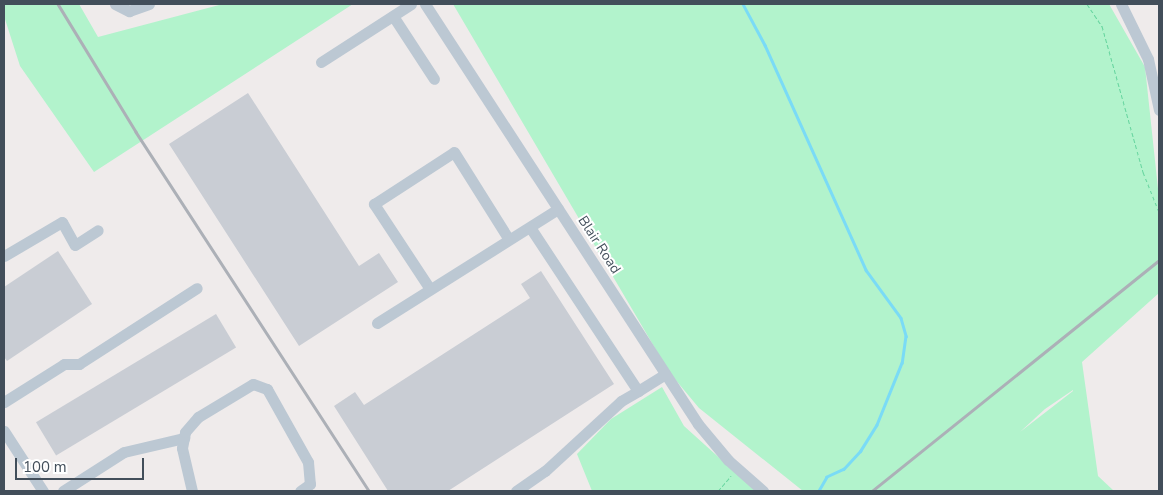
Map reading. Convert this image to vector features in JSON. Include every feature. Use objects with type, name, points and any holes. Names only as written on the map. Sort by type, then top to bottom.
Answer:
[{"type":"street","points":[[115,4],[129,11],[149,4]]},
{"type":"street","points":[[321,62],[411,4]]},
{"type":"street","name":"Blair Road","points":[[425,4],[698,424],[734,466],[763,491]]},
{"type":"street","points":[[1120,4],[1148,59],[1159,110]]},
{"type":"street","points":[[393,16],[434,79]]},
{"type":"street","points":[[430,289],[374,204],[454,152],[508,238]]},
{"type":"street","points":[[378,323],[508,238],[530,227],[558,209]]},
{"type":"street","points":[[4,256],[62,222],[76,245],[98,230]]},
{"type":"street","points":[[530,227],[638,391]]},
{"type":"street","points":[[4,402],[64,364],[79,364],[198,288]]},
{"type":"street","points":[[516,491],[545,471],[621,401],[665,374]]},
{"type":"street","points":[[192,491],[182,448],[185,432],[198,417],[242,388],[252,384],[267,389],[308,462],[310,484],[300,491]]},
{"type":"street","points":[[4,433],[43,491]]},
{"type":"street","points":[[63,491],[124,452],[184,438]]},
{"type":"path","points":[[1087,4],[1102,26],[1143,172],[1159,212]]},
{"type":"path","points":[[718,491],[731,477],[734,466]]},
{"type":"green space","points":[[4,4],[79,4],[98,37],[223,4],[353,4],[94,172],[20,66],[4,16]]},
{"type":"green space","points":[[453,4],[1109,4],[1145,67],[1159,198],[1159,293],[1082,362],[1098,476],[1114,491],[803,491],[699,408],[669,372]],"holes":[[[1073,391],[1020,432],[1045,409]]]},
{"type":"green space","points":[[662,387],[684,426],[756,491],[592,491],[577,454],[611,419]]},
{"type":"building","points":[[248,93],[359,266],[379,253],[398,282],[299,346],[169,144]]},
{"type":"building","points":[[58,251],[92,304],[7,361],[4,357],[4,287]]},
{"type":"building","points":[[541,271],[614,384],[448,491],[388,491],[334,406],[355,392],[364,405],[530,298],[521,284]]},
{"type":"building","points":[[216,314],[236,347],[56,456],[36,422]]},
{"type":"waterway","points":[[743,4],[765,45],[866,270],[901,318],[906,336],[902,363],[877,425],[861,451],[844,469],[827,477],[819,491]]},
{"type":"railway","points":[[58,4],[136,132],[369,491]]},
{"type":"railway","points":[[872,491],[1159,260]]}]
